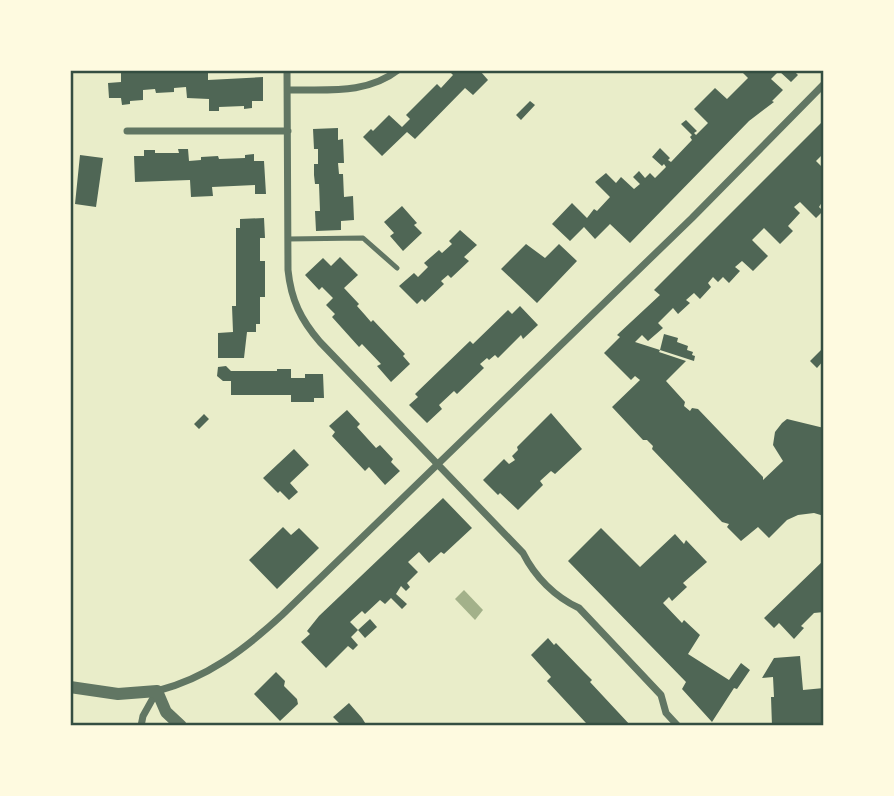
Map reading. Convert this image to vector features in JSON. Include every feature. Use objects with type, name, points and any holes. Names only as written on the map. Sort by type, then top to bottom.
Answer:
[{"type":"street","points":[[288,70],[289,285],[303,320],[320,342],[523,554],[531,568],[563,600],[579,607],[662,695],[666,713],[678,726]]},
{"type":"street","points":[[288,90],[357,88],[384,80],[398,70]]},
{"type":"street","points":[[70,687],[118,694],[157,691],[203,675],[242,650],[282,615],[692,218],[824,84]]},
{"type":"street","points":[[127,131],[288,131]]},
{"type":"street","points":[[141,726],[143,716],[157,691]]},
{"type":"street","points":[[157,691],[166,712],[181,726]]},
{"type":"lane","points":[[288,239],[363,238],[397,268]]},
{"type":"shaded area","points":[[464,590],[483,610],[475,620],[455,599]]},
{"type":"building","points":[[121,70],[208,70],[208,80],[263,77],[263,101],[252,101],[252,108],[219,107],[219,111],[209,111],[209,99],[187,98],[186,87],[174,88],[174,92],[156,93],[155,89],[143,90],[143,100],[122,105],[121,98],[109,98],[108,83],[121,82]]},
{"type":"building","points":[[450,70],[483,70],[481,72],[488,80],[473,95],[465,88],[415,139],[407,132],[382,156],[363,137],[389,115],[402,127],[410,119],[406,115],[437,84],[441,88],[453,75]]},
{"type":"building","points":[[740,70],[793,70],[798,75],[791,82],[779,71],[771,79],[783,90],[772,101],[774,102],[749,121],[630,243],[610,224],[595,239],[584,227],[570,241],[552,224],[572,203],[587,218],[594,209],[597,211],[610,197],[595,182],[606,173],[616,183],[621,177],[634,189],[640,184],[633,177],[639,171],[645,178],[650,173],[655,178],[666,167],[652,157],[660,148],[671,162],[692,140],[692,135],[681,124],[686,120],[697,131],[694,133],[696,135],[708,123],[694,109],[715,88],[727,99],[748,78]]},
{"type":"building","points":[[530,101],[535,105],[521,120],[516,115]]},
{"type":"building","points":[[824,120],[824,153],[816,161],[824,169],[824,199],[819,207],[823,211],[816,218],[800,202],[794,207],[800,213],[788,226],[793,231],[780,244],[764,228],[752,240],[768,256],[753,271],[742,261],[735,267],[740,271],[729,283],[723,277],[718,282],[713,277],[708,283],[711,287],[700,299],[694,293],[686,300],[690,303],[678,314],[673,308],[658,323],[663,328],[648,341],[642,335],[635,342],[660,350],[659,352],[686,361],[666,381],[685,402],[684,406],[690,411],[692,408],[698,409],[763,480],[783,461],[773,445],[775,432],[782,423],[787,419],[824,428],[824,516],[814,513],[798,515],[787,520],[769,538],[758,527],[741,541],[727,527],[729,524],[722,522],[652,449],[653,446],[643,440],[612,407],[640,380],[635,376],[631,380],[604,353],[620,337],[617,335],[660,295],[654,290]]},
{"type":"building","points":[[338,128],[338,140],[343,139],[344,163],[338,163],[339,174],[343,174],[344,197],[353,196],[354,220],[341,221],[341,230],[316,231],[315,211],[320,211],[319,184],[315,184],[314,175],[314,164],[318,164],[318,149],[314,149],[313,129]]},
{"type":"building","points":[[178,149],[188,149],[189,161],[218,156],[219,159],[245,158],[245,155],[254,154],[254,161],[264,161],[266,194],[255,194],[255,185],[212,187],[213,196],[191,197],[190,180],[135,182],[134,156],[144,156],[144,150],[179,153]]},
{"type":"building","points":[[80,155],[103,158],[96,207],[75,204]]},
{"type":"building","points":[[402,206],[422,233],[403,251],[390,236],[394,233],[384,222]]},
{"type":"building","points":[[264,218],[265,238],[260,238],[260,261],[265,261],[265,297],[260,297],[260,324],[256,324],[256,332],[247,332],[244,358],[218,358],[218,333],[233,332],[232,306],[236,306],[236,228],[240,228],[240,219]]},
{"type":"building","points":[[460,230],[477,245],[464,257],[469,261],[451,278],[448,275],[441,281],[444,284],[425,302],[422,299],[417,304],[399,286],[414,273],[418,277],[428,267],[424,263],[439,250],[442,253],[452,244],[449,241]]},
{"type":"building","points":[[526,244],[545,258],[559,244],[577,261],[537,303],[501,269]]},
{"type":"building","points":[[340,257],[358,275],[344,288],[371,322],[373,320],[405,354],[403,356],[410,364],[391,382],[377,366],[381,364],[362,344],[359,347],[332,317],[335,314],[326,305],[333,298],[322,287],[319,290],[305,275],[323,258],[331,266]]},
{"type":"building","points":[[520,306],[538,325],[523,339],[521,335],[498,358],[495,355],[480,364],[484,368],[457,394],[454,391],[439,405],[442,409],[427,423],[409,405],[418,397],[415,394],[470,341],[473,344],[508,310],[512,314]]},
{"type":"building","points":[[664,334],[678,338],[677,342],[688,346],[687,350],[693,352],[694,361],[660,350]]},
{"type":"building","points":[[824,347],[824,360],[817,368],[810,361]]},
{"type":"building","points":[[226,366],[231,371],[291,369],[291,378],[305,378],[305,374],[323,374],[324,398],[314,398],[314,402],[291,402],[291,395],[231,395],[231,381],[223,381],[217,376],[218,367]]},
{"type":"building","points":[[347,410],[360,424],[357,427],[376,448],[380,445],[400,471],[385,485],[369,467],[365,471],[332,436],[335,432],[329,426]]},
{"type":"building","points":[[551,413],[582,449],[555,474],[551,471],[540,481],[543,485],[518,510],[483,480],[504,459],[509,464],[515,460],[512,456],[518,450],[517,447]]},
{"type":"building","points":[[204,414],[209,419],[199,429],[194,424]]},
{"type":"building","points":[[294,449],[309,465],[290,483],[298,492],[289,500],[263,478]]},
{"type":"building","points":[[443,498],[472,528],[444,554],[441,552],[429,563],[419,552],[408,562],[418,572],[407,583],[410,587],[406,591],[401,586],[396,594],[407,604],[402,609],[391,598],[385,604],[380,600],[365,614],[362,611],[350,622],[358,630],[351,637],[358,645],[353,650],[348,646],[326,668],[301,642],[310,634],[307,631],[319,616]]},
{"type":"building","points":[[283,527],[291,535],[299,528],[319,548],[277,589],[249,560]]},
{"type":"building","points":[[601,528],[640,567],[675,534],[684,544],[686,540],[707,562],[683,583],[687,587],[672,601],[669,597],[663,603],[682,623],[684,620],[700,635],[688,654],[729,680],[741,663],[750,670],[737,689],[734,688],[712,722],[682,689],[686,682],[568,561]]},
{"type":"building","points":[[824,560],[824,612],[814,613],[801,626],[804,628],[794,639],[779,623],[774,628],[764,618]]},
{"type":"building","points":[[370,619],[377,627],[365,638],[358,630]]},
{"type":"building","points":[[548,638],[592,680],[590,682],[631,726],[583,726],[586,723],[547,681],[551,677],[531,655]]},
{"type":"building","points":[[800,656],[803,690],[824,688],[824,726],[772,726],[773,677],[762,678],[774,658]]},
{"type":"building","points":[[276,672],[285,681],[284,686],[297,699],[298,704],[280,721],[254,694]]},
{"type":"building","points":[[349,703],[367,726],[342,726],[333,717]]}]
